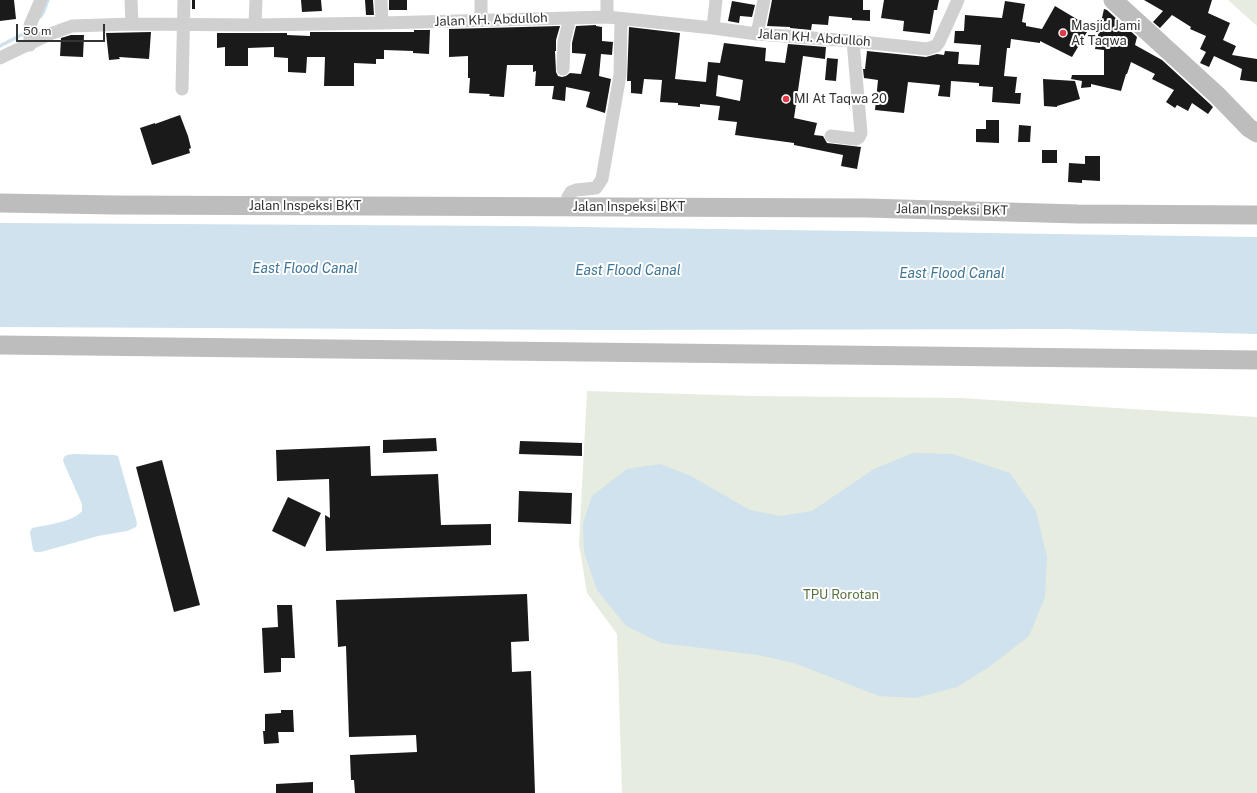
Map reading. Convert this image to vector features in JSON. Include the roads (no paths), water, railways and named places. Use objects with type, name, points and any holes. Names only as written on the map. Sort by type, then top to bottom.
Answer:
[{"type":"street","points":[[30,34],[41,0]]},
{"type":"street","points":[[131,0],[132,24]]},
{"type":"street","points":[[182,89],[184,0]]},
{"type":"street","points":[[255,25],[256,0]]},
{"type":"street","points":[[381,0],[382,23]]},
{"type":"street","points":[[481,0],[481,20]]},
{"type":"street","points":[[607,0],[607,17]]},
{"type":"street","points":[[713,28],[716,0]]},
{"type":"street","points":[[757,34],[764,0]]},
{"type":"street","name":"Jalan KH. Abdulloh","points":[[0,58],[30,34],[50,34],[72,26],[132,24],[255,25],[382,23],[607,17],[757,34],[853,41],[927,49],[933,48],[939,42],[958,0]]},
{"type":"street","points":[[1113,0],[1218,96],[1249,128],[1257,133]]},
{"type":"street","points":[[563,69],[564,42],[570,18]]},
{"type":"street","points":[[568,207],[568,197],[571,192],[596,188],[602,179],[620,75],[621,19]]},
{"type":"street","points":[[831,136],[856,139],[861,133],[853,41]]},
{"type":"street","name":"Jalan Inspeksi BKT","points":[[0,203],[115,205],[867,208],[1078,214],[1257,215]]},
{"type":"street","points":[[0,345],[1257,360]]},
{"type":"water","name":"East Flood Canal","points":[[0,223],[513,226],[1257,237],[1257,334],[1066,329],[601,330],[0,327]]},
{"type":"water","points":[[913,453],[953,454],[1010,473],[1036,511],[1047,557],[1045,597],[1029,636],[989,667],[957,687],[916,698],[879,696],[794,663],[758,655],[661,643],[626,626],[597,590],[584,552],[583,523],[592,496],[627,469],[660,464],[691,476],[750,510],[780,516],[812,511],[874,469]]},
{"type":"water","points":[[67,455],[118,456],[137,523],[136,527],[127,531],[98,536],[41,552],[35,552],[33,550],[30,532],[32,528],[72,518],[82,511],[82,504],[63,461],[64,457]]},
{"type":"waterway","points":[[40,17],[48,0]]},
{"type":"waterway","points":[[0,46],[27,32]]},
{"type":"place","name":"Masjid Jami At Taqwa","points":[[1063,33]]},
{"type":"place","name":"MI At Taqwa 20","points":[[786,99]]},
{"type":"park label","name":"TPU Rorotan","points":[[841,595]]}]
